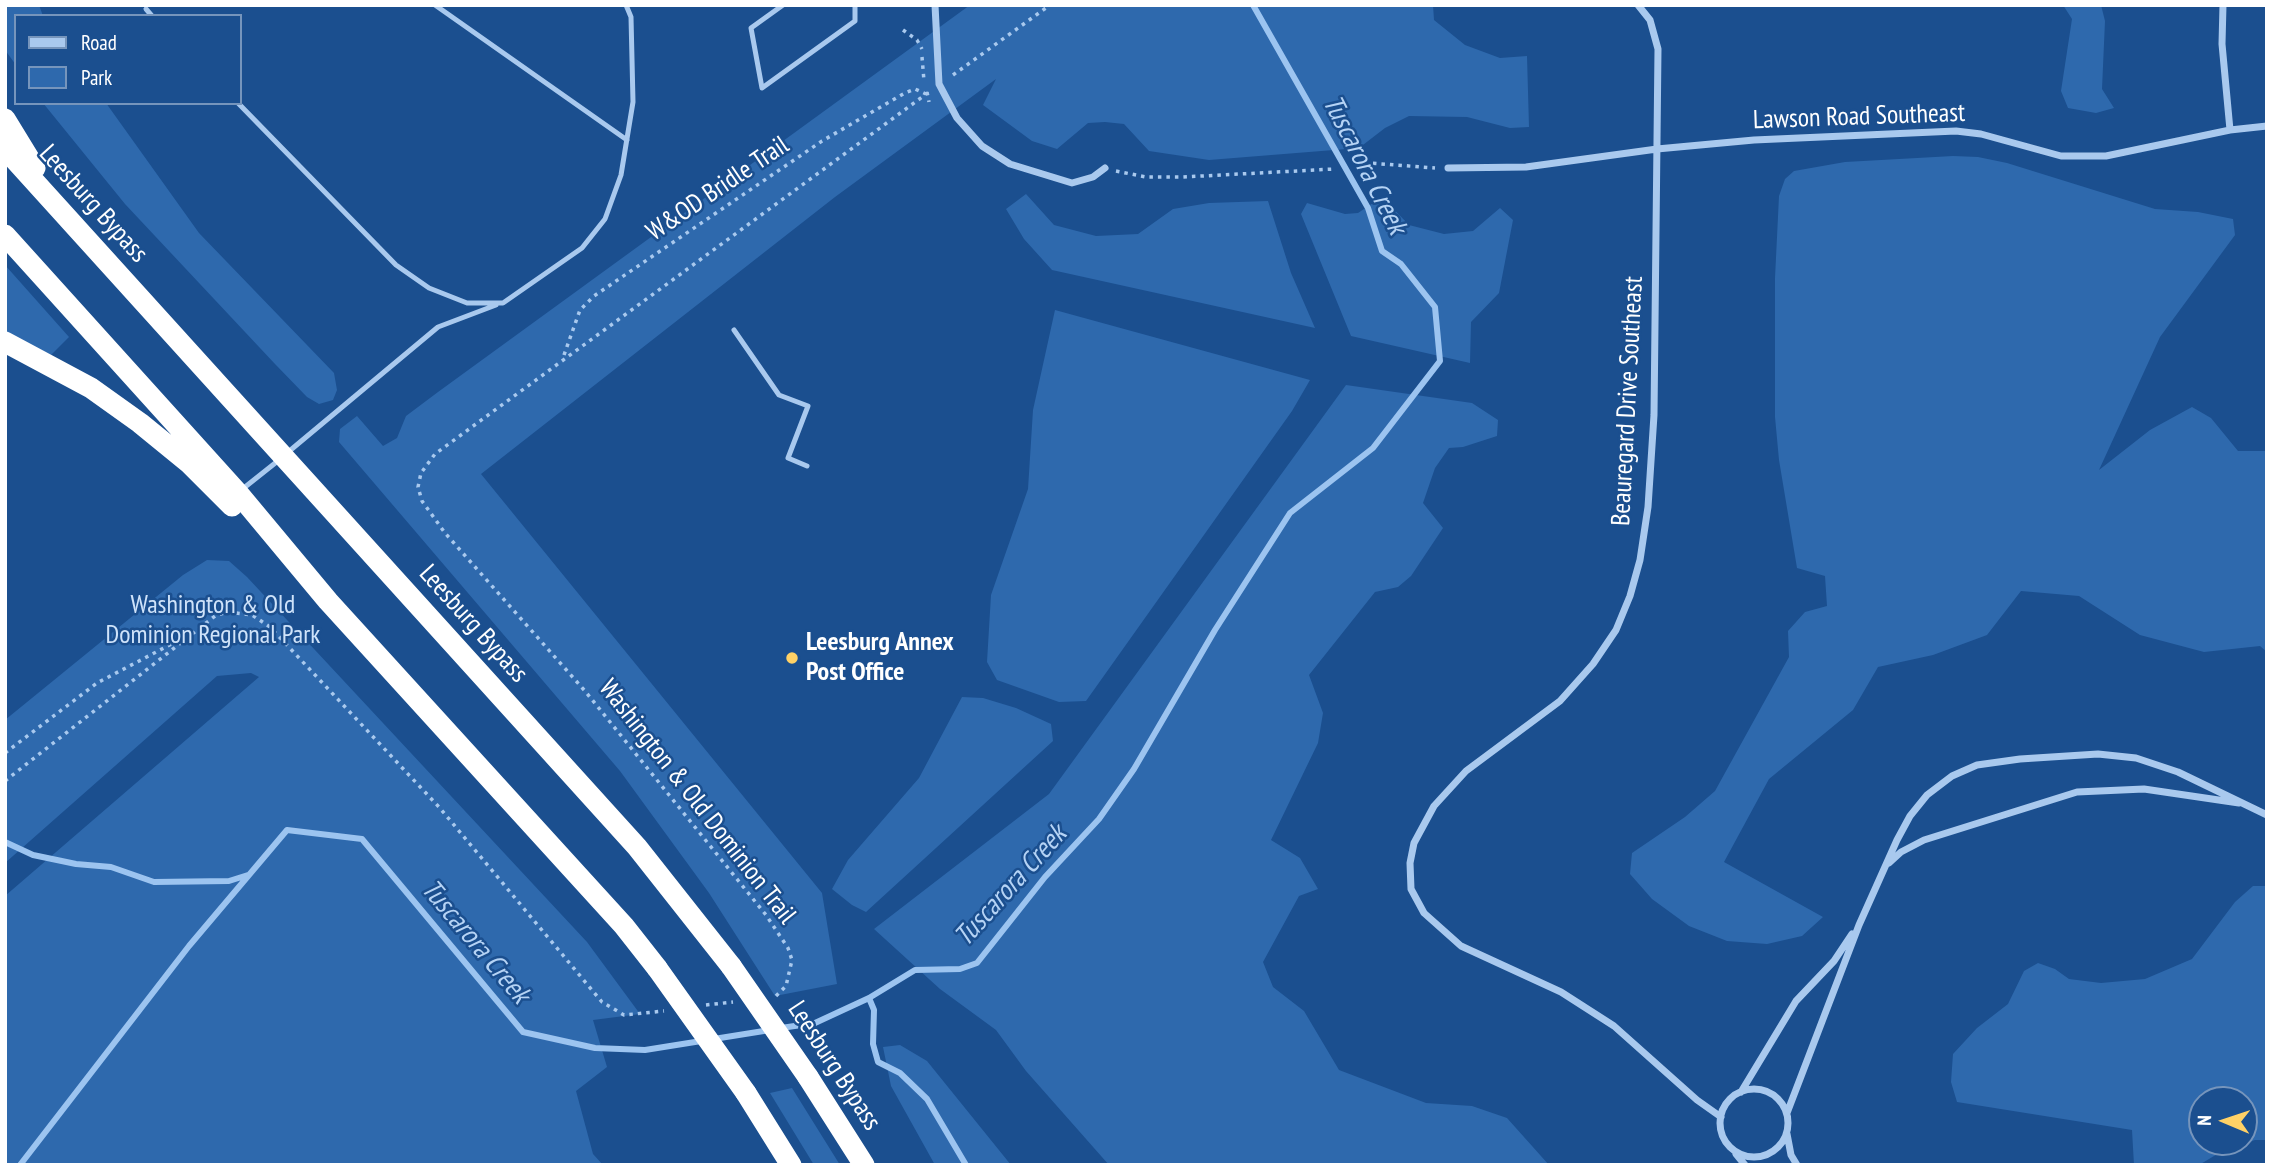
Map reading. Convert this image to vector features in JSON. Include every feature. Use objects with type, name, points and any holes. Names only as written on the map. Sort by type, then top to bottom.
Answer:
[{"type":"highway","points":[[5,119],[57,206]]},
{"type":"highway","name":"Leesburg Bypass","points":[[5,149],[637,847],[731,966],[808,1077],[864,1165]]},
{"type":"highway","points":[[5,236],[238,493],[328,601],[624,926],[746,1093],[791,1165]]},
{"type":"highway","points":[[5,342],[91,388],[140,423],[189,463],[328,601]]},
{"type":"street","points":[[935,5],[939,84],[957,118],[982,146],[1010,164],[1072,183],[1093,177],[1105,168]]},
{"type":"street","name":"Beauregard Drive Southeast","points":[[1637,5],[1650,20],[1658,49],[1654,415],[1648,507],[1630,596],[1616,631],[1593,664],[1560,701],[1466,771],[1434,806],[1414,843],[1410,863],[1411,889],[1424,913],[1461,946],[1561,992],[1614,1026],[1721,1117]]},
{"type":"street","points":[[2223,5],[2222,44],[2230,130]]},
{"type":"street","name":"Lawson Road Southeast","points":[[1448,168],[1526,167],[1657,149],[1754,140],[1956,131],[1981,134],[2061,156],[2106,156],[2230,130],[2267,126]]},
{"type":"street","points":[[1797,1165],[1791,1155],[1787,1113],[1859,925],[1909,816],[1927,795],[1952,776],[1977,765],[2098,754],[2136,758],[2178,772],[2267,815]]},
{"type":"street","points":[[1886,866],[1901,852],[1924,839],[2077,792],[2144,789],[2247,804]]},
{"type":"street","points":[[1745,1165],[1721,1132],[1721,1117],[1730,1098],[1741,1091],[1796,1001],[1833,961],[1859,925]]},
{"type":"street","points":[[1741,1091],[1760,1089],[1774,1095],[1787,1113]]},
{"type":"street","points":[[1734,1151],[1745,1156],[1769,1154],[1778,1148],[1787,1134]]},
{"type":"lane","points":[[435,5],[627,140]]},
{"type":"lane","points":[[238,493],[438,327],[503,303],[582,248],[605,219],[621,175],[633,102],[631,17],[626,5]]},
{"type":"lane","points":[[783,5],[751,28],[762,88],[855,21],[855,5]]},
{"type":"lane","points":[[146,9],[150,14]]},
{"type":"lane","points":[[240,105],[396,265],[429,288],[467,303],[503,303]]},
{"type":"lane","points":[[734,330],[779,395],[808,407],[788,458],[807,466]]},
{"type":"path","points":[[949,77],[1050,5]]},
{"type":"path","points":[[903,30],[921,45],[929,102]]},
{"type":"path","name":"W&OD Bridle Trail","points":[[563,358],[580,310],[594,296],[822,141],[905,93],[915,89],[928,93]]},
{"type":"path","points":[[563,358],[928,93]]},
{"type":"path","points":[[1356,162],[1448,168]]},
{"type":"path","points":[[1105,168],[1146,177],[1334,169]]},
{"type":"path","name":"Washington & Old Dominion Trail","points":[[563,358],[435,454],[421,473],[418,486],[431,516],[585,691],[765,915],[788,948],[792,971],[786,986],[775,996]]},
{"type":"path","points":[[5,781],[188,634],[215,616],[241,612],[252,615],[271,627],[439,807],[602,1002],[624,1015],[665,1011]]},
{"type":"path","points":[[5,753],[97,682],[188,634]]},
{"type":"path","points":[[702,1006],[739,1001]]},
{"type":"green space","points":[[5,5],[39,5],[42,14],[14,14],[14,62],[5,50]]},
{"type":"green space","points":[[970,5],[1433,5],[1434,20],[1465,45],[1500,58],[1527,56],[1529,127],[1510,128],[1467,117],[1409,116],[1385,128],[1359,148],[1209,160],[1149,151],[1124,124],[1105,122],[1088,123],[1057,149],[1032,141],[983,105],[996,79],[835,197],[481,474],[822,893],[837,984],[775,996],[709,893],[620,771],[339,442],[340,429],[357,416],[383,446],[397,438],[406,416]]},
{"type":"green space","points":[[2063,5],[2101,5],[2105,21],[2102,89],[2114,108],[2096,113],[2068,108],[2061,91],[2072,19]]},
{"type":"green space","points":[[45,105],[107,105],[199,233],[334,373],[337,390],[333,400],[319,404],[307,397],[125,204]]},
{"type":"green space","points":[[1978,157],[2007,163],[2155,209],[2198,212],[2233,219],[2235,235],[2160,337],[2099,470],[2150,430],[2192,407],[2211,418],[2238,451],[2265,451],[2267,446],[2267,652],[2260,646],[2204,652],[2140,635],[2079,596],[2021,591],[1987,635],[1933,655],[1878,667],[1853,710],[1769,779],[1724,862],[1823,917],[1802,936],[1767,944],[1727,941],[1689,926],[1652,899],[1630,874],[1632,853],[1685,817],[1715,791],[1789,657],[1788,631],[1805,612],[1827,606],[1825,576],[1797,568],[1779,460],[1775,417],[1775,278],[1779,196],[1785,179],[1794,171],[1845,162]]},
{"type":"green space","points":[[1026,194],[1054,225],[1096,236],[1138,234],[1173,209],[1209,203],[1268,201],[1291,273],[1315,328],[1052,270],[1024,239],[1006,209]]},
{"type":"green space","points":[[1382,197],[1409,225],[1444,234],[1473,231],[1500,208],[1513,220],[1499,293],[1471,322],[1470,363],[1351,336],[1301,214],[1307,203],[1345,214],[1358,213]]},
{"type":"green space","points":[[5,265],[69,337],[51,355],[5,332]]},
{"type":"green space","points":[[1055,310],[1310,380],[1292,411],[1086,701],[1059,702],[997,680],[987,662],[991,595],[1028,489],[1033,410]]},
{"type":"green space","points":[[1346,385],[1472,403],[1498,420],[1497,436],[1463,447],[1449,448],[1435,468],[1423,503],[1443,528],[1411,576],[1398,587],[1375,592],[1309,675],[1323,713],[1318,743],[1271,840],[1300,858],[1318,889],[1299,896],[1263,962],[1273,987],[1304,1011],[1339,1070],[1426,1103],[1472,1106],[1507,1118],[1549,1165],[1109,1165],[1026,1071],[996,1030],[940,989],[874,929],[1049,794]]},
{"type":"green space","name":"Washington & Old Dominion Regional Park","points":[[207,560],[229,561],[247,577],[587,942],[640,1014],[593,1020],[607,1067],[576,1091],[593,1154],[603,1165],[5,1165],[5,896],[259,677],[251,673],[217,676],[5,863],[5,720],[183,575]]},
{"type":"green space","points":[[962,697],[983,698],[1016,708],[1051,724],[1053,741],[866,912],[832,889],[848,860],[919,778]]},
{"type":"green space","points":[[2253,886],[2267,886],[2267,1140],[2258,1140],[2258,1086],[2188,1086],[2188,1156],[2214,1156],[2199,1165],[2134,1165],[2132,1130],[1957,1102],[1951,1082],[1953,1054],[1977,1028],[2008,1004],[2024,971],[2038,963],[2055,969],[2069,979],[2101,983],[2145,979],[2192,959],[2235,902]]},
{"type":"green space","points":[[900,1045],[927,1061],[1011,1165],[935,1165],[891,1086],[883,1047]]},
{"type":"green space","points":[[792,1088],[840,1165],[814,1165],[770,1093]]},
{"type":"waterway","name":"Tuscarora Creek","points":[[781,1028],[815,1023],[869,998],[915,970],[960,969],[977,963],[1045,877],[1099,819],[1134,769],[1215,630],[1290,513],[1373,448],[1440,361],[1435,307],[1401,264],[1382,251],[1368,208],[1253,5]]},
{"type":"waterway","name":"Tuscarora Creek","points":[[20,1165],[189,946],[287,830],[362,839],[523,1032],[595,1048],[645,1050],[770,1030]]},
{"type":"waterway","points":[[5,842],[33,855],[76,864],[111,867],[154,882],[229,881],[248,875]]},
{"type":"waterway","points":[[869,998],[874,1010],[873,1044],[878,1062],[900,1073],[927,1099],[966,1165]]},
{"type":"place","name":"Leesburg Annex Post Office","points":[[792,658]]}]
